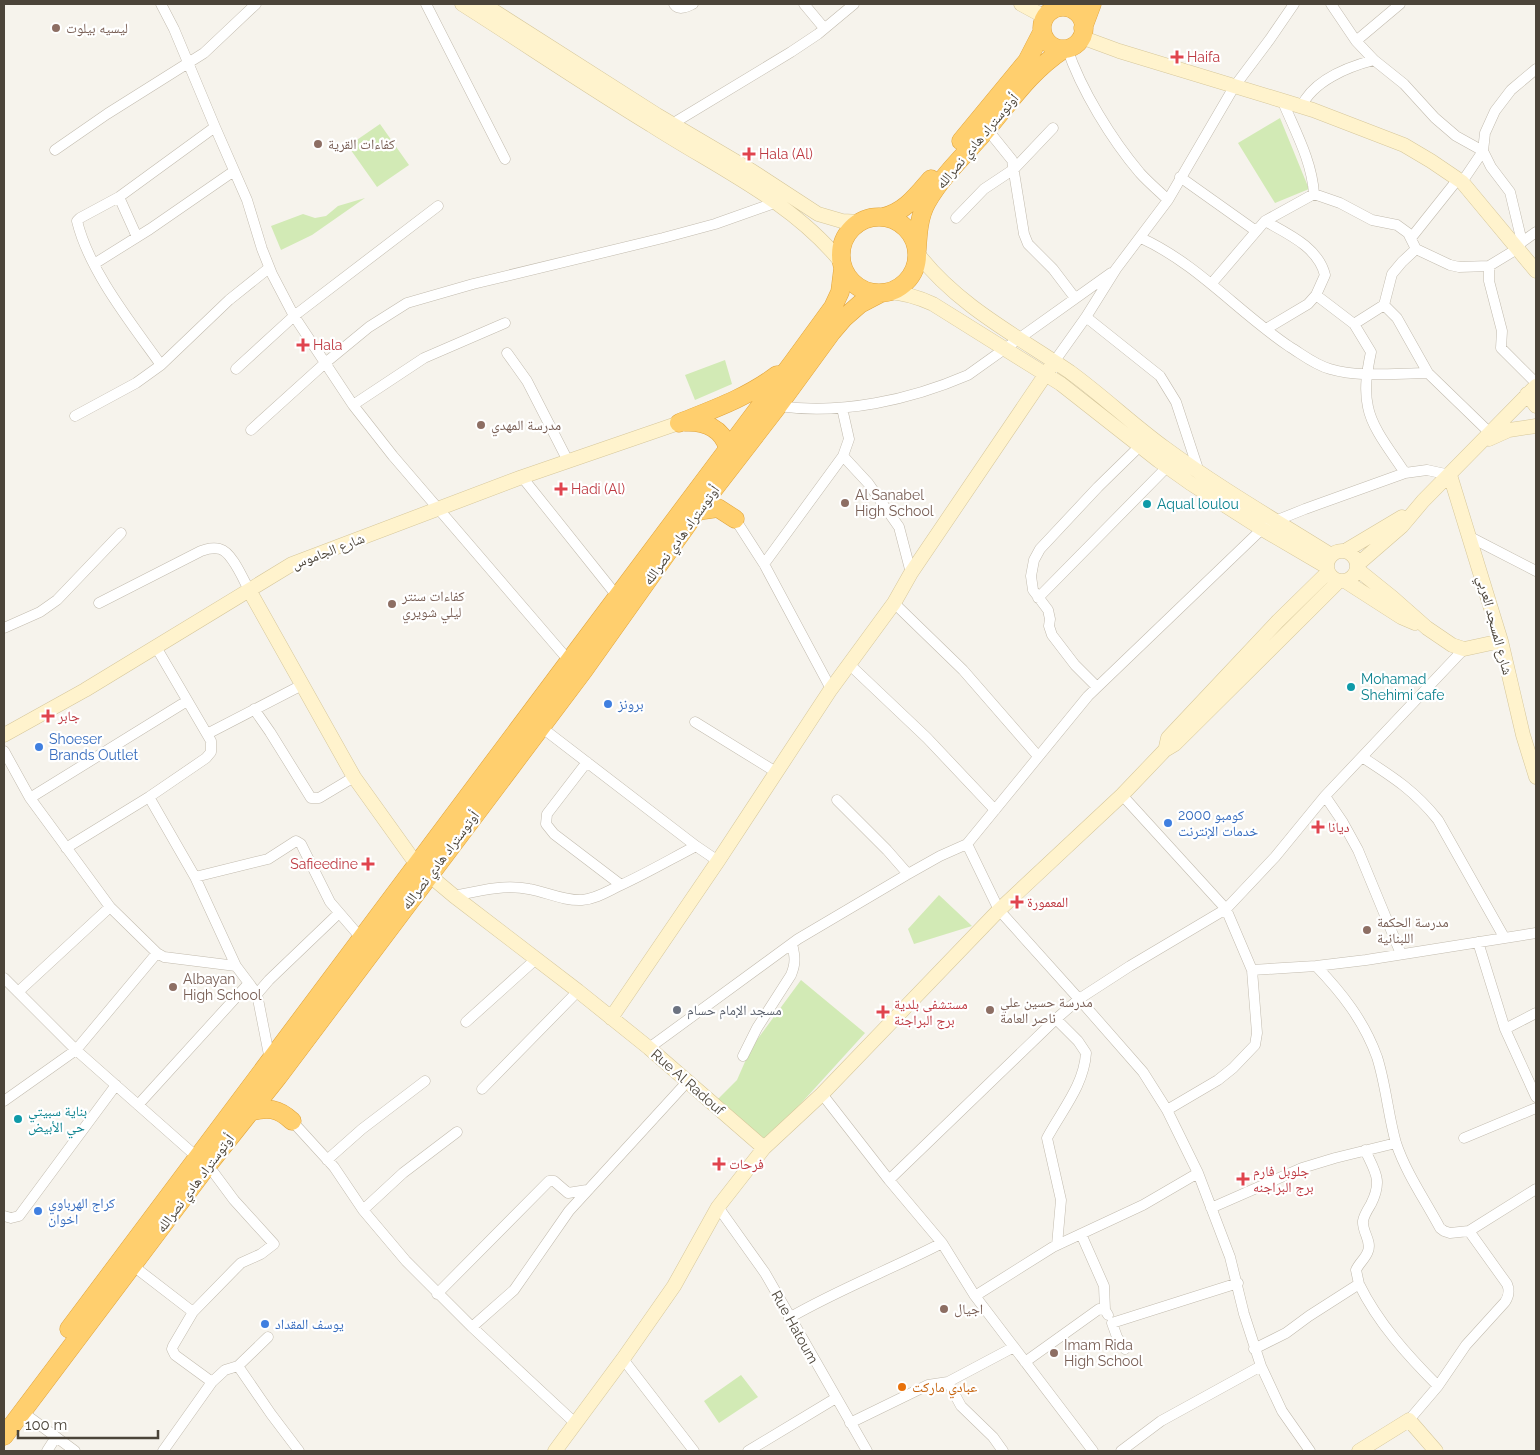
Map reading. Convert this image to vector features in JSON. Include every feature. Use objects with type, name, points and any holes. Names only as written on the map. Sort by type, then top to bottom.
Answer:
[{"type":"highway","points":[[1082,33],[1080,18],[1073,10],[1062,8],[1050,16],[1044,38],[1051,45],[1066,48],[1076,44],[1082,33],[1092,4]]},
{"type":"highway","name":"أوتوستراد هادي نصرالله","points":[[4,1416],[202,1161],[250,1112],[278,1077],[617,596],[833,307],[840,292],[841,249],[845,237],[854,227],[862,222],[871,218],[892,215],[902,209],[919,193],[1027,61],[1050,16]]},
{"type":"highway","name":"أوتوستراد هادي نصرالله","points":[[4,1436],[132,1265],[270,1060],[361,938],[423,870],[541,727],[697,511],[844,318],[860,304],[900,287],[910,278],[916,267],[920,222],[927,201],[1034,72],[1066,48]]},
{"type":"highway","points":[[883,217],[903,225],[912,236],[917,252]]},
{"type":"highway","points":[[842,265],[849,279],[858,287],[869,292],[885,293]]},
{"type":"highway","points":[[679,423],[745,396],[793,362]]},
{"type":"highway","points":[[679,423],[695,422],[712,427],[723,436],[728,448]]},
{"type":"highway","points":[[719,482],[735,520]]},
{"type":"highway","points":[[697,511],[718,508],[735,520]]},
{"type":"highway","points":[[278,1077],[281,1097],[292,1121]]},
{"type":"highway","points":[[250,1112],[261,1109],[275,1110],[284,1112],[292,1121]]},
{"type":"street","points":[[161,4],[174,29],[248,200],[269,268],[294,316],[324,364],[393,456],[570,662]]},
{"type":"street","points":[[55,150],[214,45],[256,4]]},
{"type":"street","points":[[426,4],[505,159]]},
{"type":"street","points":[[462,4],[776,204],[811,229],[842,265]]},
{"type":"street","points":[[483,4],[672,124],[826,217],[842,221],[862,222]]},
{"type":"street","points":[[674,4],[678,8],[693,4]]},
{"type":"street","points":[[804,4],[824,28]]},
{"type":"street","points":[[672,124],[784,57],[854,4]]},
{"type":"street","points":[[1021,4],[1050,16]]},
{"type":"street","points":[[611,1018],[718,861],[831,689],[894,604],[911,573],[1045,374],[1086,317],[1116,270],[1168,200],[1234,87],[1294,4]]},
{"type":"street","points":[[1356,41],[1400,4]]},
{"type":"street","points":[[1334,5],[1356,41],[1374,60],[1404,84],[1435,118],[1456,136],[1483,151],[1491,167],[1510,192],[1520,245]]},
{"type":"street","points":[[1082,33],[1119,51],[1301,107],[1404,145],[1431,160],[1460,180],[1520,245],[1536,271]]},
{"type":"street","points":[[1066,48],[1092,102],[1120,148],[1142,175],[1168,200]]},
{"type":"street","points":[[1301,107],[1309,93],[1325,81],[1357,64],[1374,60]]},
{"type":"street","points":[[1412,238],[1483,151],[1485,133],[1495,111],[1511,90],[1536,69]]},
{"type":"street","points":[[1282,102],[1308,163],[1314,194]]},
{"type":"street","points":[[162,365],[121,309],[94,264],[77,221],[119,197],[215,127]]},
{"type":"street","points":[[956,218],[984,189],[1014,168],[1053,128]]},
{"type":"street","points":[[987,129],[1012,160],[1024,234],[1028,244],[1053,269],[1075,298]]},
{"type":"street","points":[[94,264],[234,171]]},
{"type":"street","points":[[1180,177],[1256,231]]},
{"type":"street","points":[[1212,283],[1265,221],[1314,194],[1340,203],[1372,220],[1397,225],[1412,238],[1416,250],[1459,267],[1488,266],[1536,232]]},
{"type":"street","points":[[251,430],[324,364],[370,327],[407,303],[482,282],[714,224],[776,204],[790,196]]},
{"type":"street","points":[[119,197],[137,237]]},
{"type":"street","points":[[236,369],[294,316],[438,206]]},
{"type":"street","points":[[1265,221],[1312,251],[1326,277],[1317,290],[1316,295],[1308,304],[1266,330]]},
{"type":"street","points":[[1141,238],[1159,246],[1212,283],[1266,330],[1320,366],[1331,370],[1366,374],[1428,373]]},
{"type":"street","points":[[1354,324],[1384,305],[1392,274],[1416,250]]},
{"type":"street","points":[[917,252],[928,268],[955,293],[1085,384],[1154,440],[1275,522],[1334,571],[1401,618],[1427,628]]},
{"type":"street","points":[[1488,266],[1489,281],[1502,331],[1501,348],[1533,388],[1536,406]]},
{"type":"street","points":[[75,416],[136,383],[162,365],[229,300],[269,268]]},
{"type":"street","points":[[778,406],[806,409],[842,408],[889,400],[968,375],[1116,270]]},
{"type":"street","points":[[885,293],[903,293],[933,304],[1045,374],[1078,397],[1167,467],[1262,529],[1334,571],[1353,576],[1357,567],[1402,526],[1423,501],[1533,388]]},
{"type":"street","points":[[1316,295],[1354,324],[1371,352],[1366,374],[1370,414],[1385,442],[1405,472]]},
{"type":"street","points":[[1384,305],[1397,318],[1428,373],[1490,434]]},
{"type":"street","points":[[1086,317],[1160,376],[1176,402],[1199,472]]},
{"type":"street","points":[[353,405],[424,358],[505,323]]},
{"type":"street","points":[[507,353],[527,381],[568,461]]},
{"type":"street","points":[[764,564],[843,456],[849,439],[842,408]]},
{"type":"street","name":"شارع الجاموس","points":[[4,735],[85,690],[292,564],[522,477],[679,423]]},
{"type":"street","points":[[1478,446],[1509,430],[1536,426]]},
{"type":"street","points":[[1097,687],[1075,665],[1052,635],[1049,626],[1050,615],[1033,590],[1031,576],[1034,560],[1040,549],[1140,446]]},
{"type":"street","points":[[843,456],[868,484],[899,527],[911,573]]},
{"type":"street","points":[[1038,598],[1167,467]]},
{"type":"street","points":[[649,1048],[792,944],[832,918],[940,856],[967,844],[1037,756],[1097,687],[1262,529],[1328,500],[1405,472],[1427,470],[1450,475]]},
{"type":"street","name":"شارع المسجد العربي","points":[[1450,475],[1501,641],[1523,735],[1536,777]]},
{"type":"street","points":[[522,477],[617,596]]},
{"type":"street","points":[[555,1451],[674,1286],[718,1207],[764,1148],[822,1094],[998,910],[1122,795],[1165,750],[1168,738],[1278,621],[1334,571],[1337,551],[1345,551],[1397,520],[1423,501]]},
{"type":"street","points":[[735,520],[764,564],[831,689]]},
{"type":"street","points":[[4,628],[40,612],[57,600],[121,533]]},
{"type":"street","points":[[1470,536],[1536,570]]},
{"type":"street","points":[[99,603],[201,551],[213,548],[222,549],[229,555],[249,590]]},
{"type":"street","points":[[1345,551],[1355,558],[1357,567],[1427,628],[1446,642],[1464,649],[1501,641]]},
{"type":"street","name":"Rue Al Radouf","points":[[249,590],[354,777],[423,870],[649,1048],[764,1148]]},
{"type":"street","points":[[894,604],[963,670],[1037,756]]},
{"type":"street","points":[[66,848],[149,797],[206,758],[211,752],[212,746],[207,734],[156,647]]},
{"type":"street","points":[[889,1180],[1080,998],[1226,909],[1275,857],[1324,796],[1464,649]]},
{"type":"street","points":[[850,665],[927,738],[995,810]]},
{"type":"street","points":[[207,734],[302,685]]},
{"type":"street","points":[[30,798],[187,701]]},
{"type":"street","points":[[254,709],[311,798],[319,798],[354,777]]},
{"type":"street","points":[[695,722],[776,772]]},
{"type":"street","points":[[541,727],[718,861]]},
{"type":"street","points":[[4,751],[30,798],[110,907],[157,953],[164,958],[191,959],[236,966]]},
{"type":"street","points":[[1362,757],[1412,791],[1432,812],[1504,937]]},
{"type":"street","points":[[587,762],[547,814],[546,824],[554,834],[621,885]]},
{"type":"street","points":[[1122,795],[1226,909],[1252,970],[1257,1033],[1255,1045],[1233,1068],[1218,1080],[1167,1110]]},
{"type":"street","points":[[1324,796],[1342,821],[1358,850],[1401,954]]},
{"type":"street","points":[[149,797],[195,877],[236,966],[256,994],[270,1060]]},
{"type":"street","points":[[837,800],[908,874]]},
{"type":"street","points":[[195,877],[268,859],[296,841],[300,844],[330,902],[361,938]]},
{"type":"street","points":[[967,844],[998,910],[1080,998],[1143,1072],[1167,1110],[1198,1173],[1230,1257],[1244,1314],[1261,1366],[1282,1412],[1310,1451]]},
{"type":"street","points":[[454,896],[481,890],[514,887],[530,889],[561,898],[584,899],[596,897],[696,846]]},
{"type":"street","points":[[18,992],[110,907]]},
{"type":"street","points":[[256,994],[339,913]]},
{"type":"street","points":[[1252,970],[1316,966],[1504,937],[1536,934]]},
{"type":"street","points":[[1478,942],[1505,1029],[1536,1096]]},
{"type":"street","points":[[743,1056],[757,1028],[783,990],[795,966],[796,957],[792,944]]},
{"type":"street","points":[[4,1101],[76,1050],[157,953]]},
{"type":"street","points":[[466,1022],[536,959]]},
{"type":"street","points":[[1316,966],[1335,985],[1362,1023],[1377,1058],[1396,1143],[1404,1162],[1440,1228],[1450,1233],[1469,1231],[1536,1189]]},
{"type":"street","points":[[4,978],[76,1050],[202,1161],[274,1244],[261,1254],[241,1263],[193,1312],[172,1349],[175,1355],[212,1382]]},
{"type":"street","points":[[138,1105],[249,984]]},
{"type":"street","points":[[482,1089],[578,991]]},
{"type":"street","points":[[1505,1029],[1536,1013]]},
{"type":"street","points":[[1056,1019],[1086,1053],[1083,1075],[1072,1098],[1046,1138],[1061,1200],[1057,1245]]},
{"type":"street","points":[[328,1160],[362,1129],[425,1081]]},
{"type":"street","points":[[472,1327],[514,1290],[569,1211],[687,1082]]},
{"type":"street","points":[[4,1216],[11,1218],[20,1216],[116,1085]]},
{"type":"street","points":[[822,1094],[889,1180],[942,1243],[975,1296],[1093,1451]]},
{"type":"street","points":[[1464,1138],[1536,1108]]},
{"type":"street","points":[[292,1121],[328,1160],[363,1210],[390,1243],[437,1294],[575,1424]]},
{"type":"street","points":[[363,1210],[403,1173],[458,1132]]},
{"type":"street","points":[[1211,1208],[1282,1176],[1317,1163],[1396,1143]]},
{"type":"street","points":[[1364,1150],[1375,1172],[1378,1186],[1363,1223],[1369,1249],[1356,1270],[1358,1284],[1375,1313],[1417,1364],[1438,1386]]},
{"type":"street","points":[[975,1296],[1057,1245],[1143,1205],[1198,1173]]},
{"type":"street","points":[[437,1294],[549,1181],[554,1181],[568,1193],[588,1190]]},
{"type":"street","name":"Rue Hatoum","points":[[718,1207],[765,1273],[867,1451]]},
{"type":"street","points":[[1359,1451],[1409,1420],[1438,1386],[1458,1356],[1505,1302],[1509,1294],[1507,1284],[1469,1231]]},
{"type":"street","points":[[1081,1234],[1104,1286],[1105,1310],[1117,1337],[1125,1349]]},
{"type":"street","points":[[790,1318],[822,1299],[918,1256],[942,1243]]},
{"type":"street","points":[[132,1265],[193,1312]]},
{"type":"street","points":[[1112,1323],[1238,1284]]},
{"type":"street","points":[[1254,1348],[1286,1333],[1358,1284]]},
{"type":"street","points":[[1025,1362],[1099,1309],[1105,1310]]},
{"type":"street","points":[[163,1451],[212,1382],[225,1370],[238,1366],[268,1337]]},
{"type":"street","points":[[850,1423],[928,1385],[948,1382],[1014,1347]]},
{"type":"street","points":[[623,1358],[694,1451]]},
{"type":"street","points":[[238,1366],[299,1451]]},
{"type":"street","points":[[1121,1451],[1161,1421],[1261,1366]]},
{"type":"street","points":[[948,1382],[961,1406],[993,1437],[1002,1451]]},
{"type":"street","points":[[748,1451],[836,1398]]},
{"type":"street","points":[[21,1411],[74,1451]]},
{"type":"street","points":[[1409,1420],[1436,1451]]},
{"type":"street","points":[[47,1451],[56,1437]]},
{"type":"green space","points":[[1280,118],[1309,189],[1275,203],[1238,143]]},
{"type":"green space","points":[[380,124],[409,165],[377,187],[348,146]]},
{"type":"green space","points":[[365,198],[312,235],[281,250],[271,226],[303,214],[315,218],[326,216],[338,206]]},
{"type":"green space","points":[[725,360],[732,384],[695,400],[685,375]]},
{"type":"green space","points":[[939,895],[972,926],[914,944],[908,929]]},
{"type":"green space","points":[[801,980],[865,1033],[765,1143],[718,1099],[737,1080],[751,1048]]},
{"type":"green space","points":[[741,1375],[758,1397],[719,1423],[704,1401]]},
{"type":"place","name":"ليسيه بيلوت","points":[[56,28]]},
{"type":"place","name":"Haifa","points":[[1177,57]]},
{"type":"place","name":"كفاءات القرية","points":[[318,144]]},
{"type":"place","name":"Hala (Al)","points":[[749,154]]},
{"type":"place","name":"Hala","points":[[303,345]]},
{"type":"place","name":"مدرسة المهدي","points":[[481,425]]},
{"type":"place","name":"Hadi (Al)","points":[[561,489]]},
{"type":"place","name":"Al Sanabel High School","points":[[845,503]]},
{"type":"place","name":"Aqual loulou","points":[[1147,504]]},
{"type":"place","name":"كفاءات سنتر ليلي شويري","points":[[392,604]]},
{"type":"place","name":"Mohamad Shehimi cafe","points":[[1351,687]]},
{"type":"place","name":"برونز","points":[[608,704]]},
{"type":"place","name":"جابر","points":[[48,716]]},
{"type":"place","name":"Shoeser Brands Outlet","points":[[39,747]]},
{"type":"place","name":"كومبو 2000 خدمات الإنترنت","points":[[1168,823]]},
{"type":"place","name":"ديانا","points":[[1318,827]]},
{"type":"place","name":"Safieedine","points":[[368,864]]},
{"type":"place","name":"المعمورة","points":[[1017,902]]},
{"type":"place","name":"مدرسة الحكمة اللبنانية","points":[[1367,930]]},
{"type":"place","name":"Albayan High School","points":[[173,987]]},
{"type":"place","name":"مسجد الإمام حسام","points":[[677,1010]]},
{"type":"place","name":"مدرسة حسين علي ناصر العامة","points":[[990,1010]]},
{"type":"place","name":"مستشفی بلدیة برج البراجنة","points":[[883,1012]]},
{"type":"place","name":"بناية سبيتي حي الأبيض","points":[[18,1119]]},
{"type":"place","name":"فرحات","points":[[719,1164]]},
{"type":"place","name":"جلوبل فارم برج البراجنه","points":[[1243,1179]]},
{"type":"place","name":"كراج الهرباوي اخوان","points":[[38,1211]]},
{"type":"place","name":"اجيال","points":[[944,1309]]},
{"type":"place","name":"يوسف المقداد","points":[[265,1324]]},
{"type":"place","name":"Imam Rida High School","points":[[1054,1353]]},
{"type":"place","name":"عبادي ماركت","points":[[902,1387]]}]
